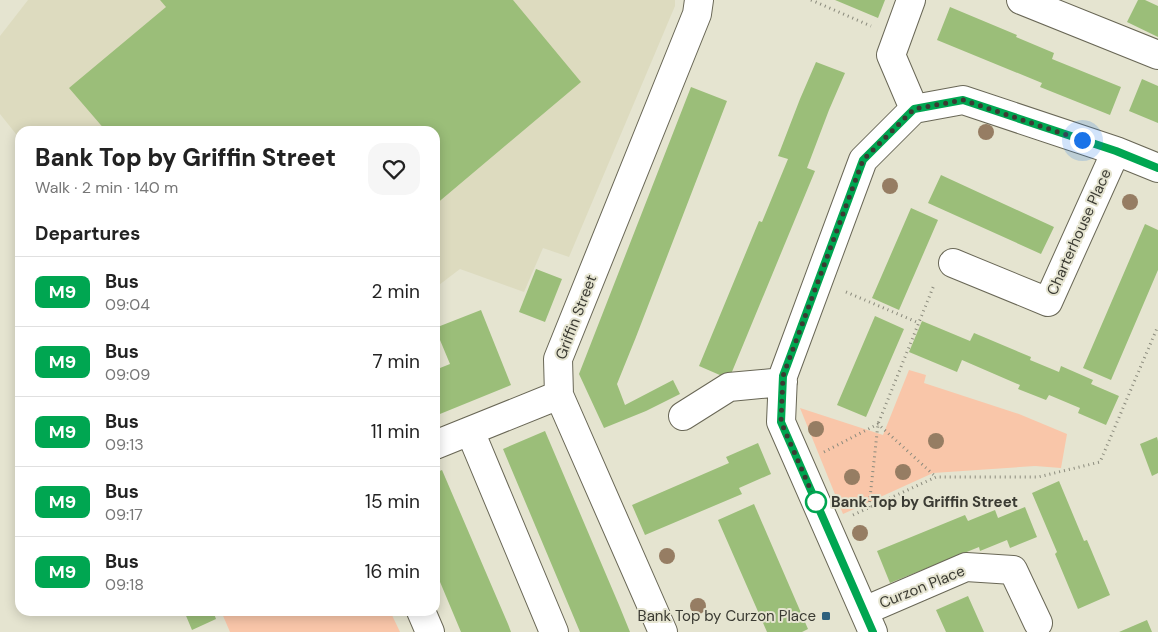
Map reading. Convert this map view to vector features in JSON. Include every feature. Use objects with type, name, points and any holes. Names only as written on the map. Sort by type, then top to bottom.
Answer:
[{"type":"street","name":"Griffin Street","points":[[663,632],[559,395],[558,359],[697,14],[699,0]]},
{"type":"street","points":[[910,0],[891,55],[914,109]]},
{"type":"street","points":[[1021,0],[1158,55]]},
{"type":"street","points":[[869,621],[781,422],[783,376],[863,160],[914,109],[963,100],[1116,151],[1158,168]]},
{"type":"street","name":"Charterhouse Place","points":[[952,264],[1048,302],[1116,151]]},
{"type":"street","points":[[683,416],[729,388],[783,382]]},
{"type":"street","points":[[440,443],[559,395]]},
{"type":"street","points":[[470,431],[554,632]]},
{"type":"street","name":"Curzon Place","points":[[869,621],[966,567],[1013,570],[1038,623]]},
{"type":"street","points":[[423,616],[430,632]]},
{"type":"path","points":[[811,0],[897,38]]},
{"type":"path","points":[[868,508],[878,424],[942,264],[952,264]]},
{"type":"path","points":[[818,281],[919,323]]},
{"type":"path","points":[[827,527],[936,477],[1038,477],[1100,462],[1158,326]]},
{"type":"path","points":[[800,464],[878,424]]},
{"type":"path","points":[[878,424],[936,477]]},
{"type":"shaded area","points":[[28,0],[675,0],[675,6],[569,257],[543,248],[524,292],[460,269],[440,284],[440,126],[15,126],[15,133],[0,114],[0,36]]},
{"type":"shaded area","points":[[909,370],[926,375],[924,383],[1019,414],[1067,434],[1061,468],[1035,466],[933,473],[843,514],[800,408],[883,435]]},
{"type":"shaded area","points":[[223,616],[392,616],[400,632],[230,632]]},
{"type":"building","points":[[160,0],[513,0],[581,82],[440,201],[440,126],[102,126],[69,88],[166,7]]},
{"type":"building","points":[[835,0],[885,0],[878,18]]},
{"type":"building","points":[[1138,0],[1145,0],[1158,6],[1158,37],[1127,22]]},
{"type":"building","points":[[950,7],[1054,53],[1052,59],[1121,87],[1110,115],[1040,87],[1042,83],[937,40]]},
{"type":"building","points":[[816,62],[845,73],[807,168],[815,171],[729,379],[699,366],[759,221],[762,222],[788,159],[778,156]]},
{"type":"building","points":[[1142,79],[1158,86],[1158,123],[1129,111]]},
{"type":"building","points":[[691,87],[727,101],[617,384],[625,405],[673,380],[680,394],[646,411],[604,428],[579,374]]},
{"type":"building","points":[[941,175],[1054,227],[1041,254],[928,203]]},
{"type":"building","points":[[911,208],[938,220],[899,310],[872,298]]},
{"type":"building","points":[[1145,224],[1158,230],[1158,270],[1111,380],[1083,368]]},
{"type":"building","points":[[536,269],[562,279],[545,322],[519,312]]},
{"type":"building","points":[[481,310],[511,385],[440,414],[440,368],[450,364],[440,340],[440,326]]},
{"type":"building","points":[[875,316],[904,329],[866,417],[837,405]]},
{"type":"building","points":[[922,321],[970,341],[974,333],[1031,357],[1030,360],[1059,372],[1061,366],[1093,380],[1091,384],[1119,396],[1106,425],[1078,413],[1080,408],[1049,395],[1046,400],[1018,389],[1020,385],[962,360],[957,372],[909,352]]},
{"type":"building","points":[[545,431],[630,632],[580,632],[503,449]]},
{"type":"building","points":[[1157,437],[1158,473],[1152,476],[1140,444]]},
{"type":"building","points":[[758,443],[771,474],[739,488],[742,494],[645,535],[632,505],[729,463],[726,457]]},
{"type":"building","points":[[442,470],[511,632],[461,632],[440,582],[440,471]]},
{"type":"building","points":[[1059,481],[1084,541],[1087,540],[1110,595],[1078,609],[1032,493]]},
{"type":"building","points":[[754,504],[808,629],[802,632],[767,632],[718,520]]},
{"type":"building","points":[[1025,507],[1037,537],[1010,548],[1007,540],[980,551],[979,547],[890,583],[877,551],[965,515],[968,521],[995,510],[998,518]]},
{"type":"building","points":[[968,596],[984,632],[946,632],[936,610]]},
{"type":"building","points":[[186,616],[215,616],[216,619],[192,630]]},
{"type":"building","points":[[1147,620],[1152,632],[1119,632]]},
{"type":"bus line","name":"M9","points":[[873,632],[781,422],[783,376],[863,160],[914,109],[963,100],[1116,151],[1158,168]]},
{"type":"place","name":"Bank Top by Griffin Street","points":[[816,502]]},
{"type":"place","name":"Bank Top by Curzon Place","points":[[826,616]]},
{"type":"route","points":[[816,502],[781,422],[783,376],[863,160],[914,109],[963,100],[1082,140]]}]
